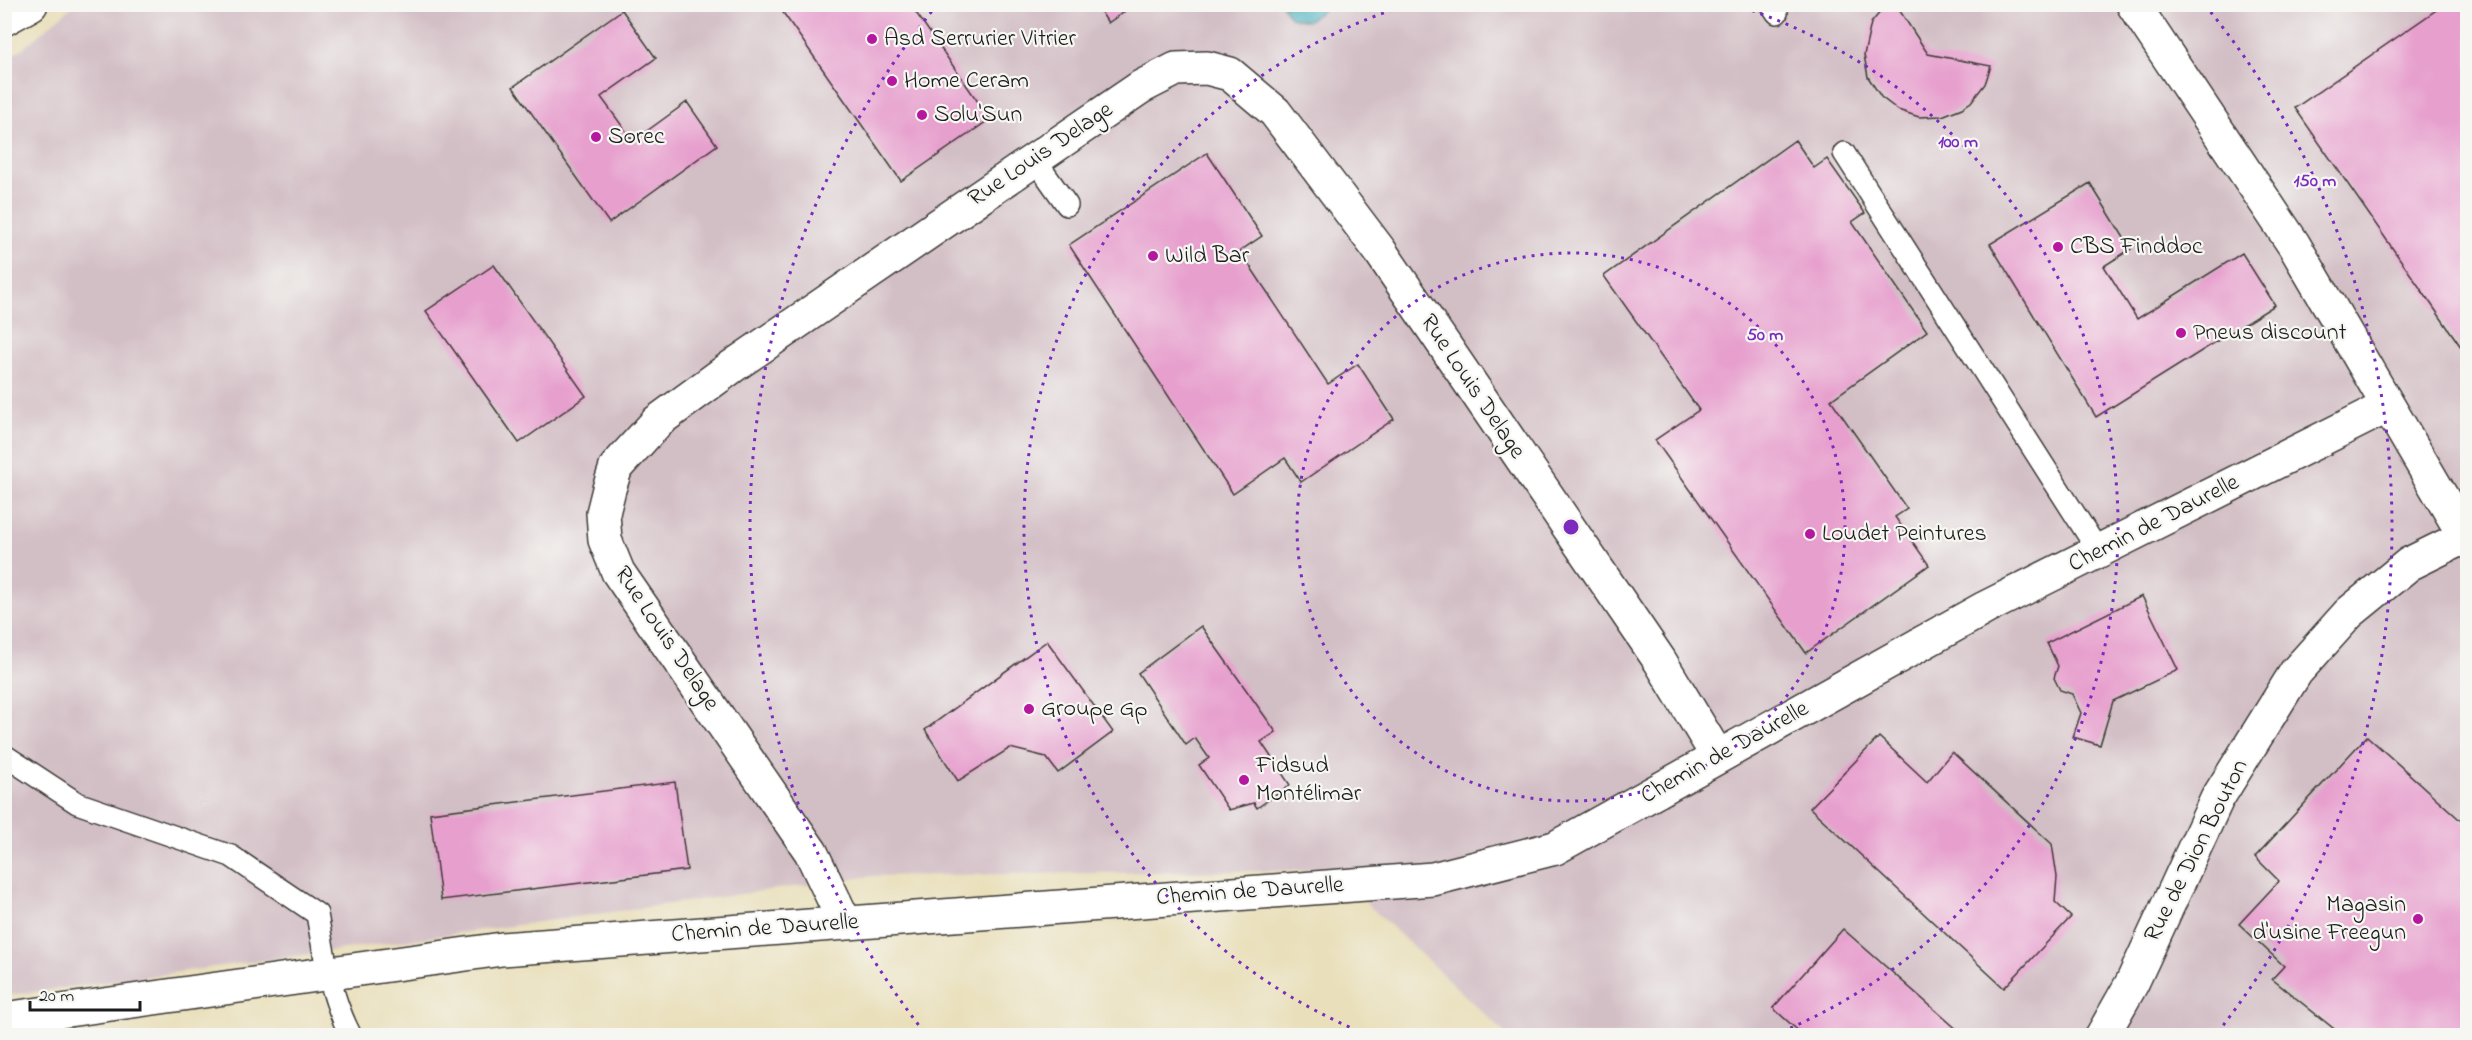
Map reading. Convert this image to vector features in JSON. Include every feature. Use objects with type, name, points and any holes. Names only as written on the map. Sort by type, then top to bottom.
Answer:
[{"type":"street","points":[[4,19],[31,4]]},
{"type":"street","points":[[2133,4],[2294,245],[2466,538]]},
{"type":"street","name":"Rue Louis Delage","points":[[845,922],[811,852],[618,572],[605,540],[603,513],[616,467],[658,421],[732,366],[1141,87],[1176,69],[1207,68],[1230,74],[1275,112],[1380,250],[1660,661],[1718,757]]},
{"type":"street","name":"Chemin de Daurelle","points":[[4,1019],[502,949],[1433,879],[1555,848],[1985,608],[2388,406]]},
{"type":"street","name":"Rue de Dion Bouton","points":[[2102,1035],[2132,983],[2217,799],[2296,672],[2349,613],[2409,564],[2466,538]]},
{"type":"lane","points":[[1844,153],[2099,552]]},
{"type":"lane","points":[[1035,160],[1067,206]]},
{"type":"lane","points":[[4,755],[77,803],[231,856],[317,914],[328,974],[341,1017],[351,1035]]},
{"type":"shaded area","points":[[75,4],[2467,5],[2467,1035],[1507,1035],[1331,870],[872,876],[5,996],[4,60],[22,49]]},
{"type":"water","points":[[1282,5],[1331,5],[1307,21],[1290,17]]},
{"type":"building","points":[[777,4],[910,4],[990,119],[901,181]]},
{"type":"building","points":[[1096,4],[1135,4],[1108,23]]},
{"type":"building","points":[[2445,4],[2468,4],[2468,357],[2295,108]]},
{"type":"building","points":[[1886,5],[1896,5],[1928,54],[1991,66],[1985,84],[1971,102],[1942,116],[1919,117],[1898,110],[1881,97],[1868,77],[1864,55],[1871,23]]},
{"type":"building","points":[[622,10],[656,58],[601,97],[633,141],[687,102],[717,145],[609,223],[513,87]]},
{"type":"building","points":[[1795,140],[1814,168],[1827,159],[1865,213],[1852,222],[1927,331],[1831,400],[1907,509],[1895,517],[1929,565],[1806,653],[1655,440],[1699,410],[1604,276]]},
{"type":"building","points":[[1207,153],[1262,236],[1240,251],[1328,384],[1358,364],[1394,419],[1301,482],[1285,458],[1233,494],[1069,245]]},
{"type":"building","points":[[2090,183],[2131,249],[2104,266],[2137,319],[2242,253],[2275,305],[2096,417],[1990,244]]},
{"type":"building","points":[[494,265],[586,396],[519,443],[426,311]]},
{"type":"building","points":[[2142,596],[2178,670],[2113,701],[2100,745],[2073,737],[2081,713],[2072,694],[2060,690],[2054,678],[2058,666],[2047,643]]},
{"type":"building","points":[[1201,626],[1276,732],[1261,742],[1290,785],[1257,808],[1254,803],[1229,810],[1199,765],[1209,758],[1195,738],[1186,745],[1138,673]]},
{"type":"building","points":[[1047,641],[1113,732],[1058,773],[1046,757],[1010,748],[958,781],[925,730]]},
{"type":"building","points":[[2367,736],[2468,827],[2468,1036],[2343,1036],[2272,979],[2284,966],[2239,924],[2279,881],[2255,857]]},
{"type":"building","points":[[1879,737],[1927,782],[1952,752],[2052,844],[2057,877],[2055,902],[2071,917],[2004,988],[1810,808]]},
{"type":"building","points":[[675,782],[687,870],[441,900],[430,813]]},
{"type":"building","points":[[1843,929],[1960,1032],[1956,1036],[1804,1036],[1773,1008]]},
{"type":"place","name":"Asd Serrurier Vitrier","points":[[872,39]]},
{"type":"place","name":"Home Ceram","points":[[892,81]]},
{"type":"place","name":"Solu'Sun","points":[[922,115]]},
{"type":"place","name":"Sorec","points":[[596,137]]},
{"type":"place","name":"CBS Finddoc","points":[[2058,247]]},
{"type":"place","name":"Wild Bar","points":[[1153,256]]},
{"type":"place","name":"Pneus discount","points":[[2181,333]]},
{"type":"place","name":"Loudet Peintures","points":[[1810,534]]},
{"type":"place","name":"Groupe Gp","points":[[1029,709]]},
{"type":"place","name":"Fidsud Montélimar","points":[[1244,780]]},
{"type":"place","name":"Magasin d'usine Freegun","points":[[2418,919]]}]
